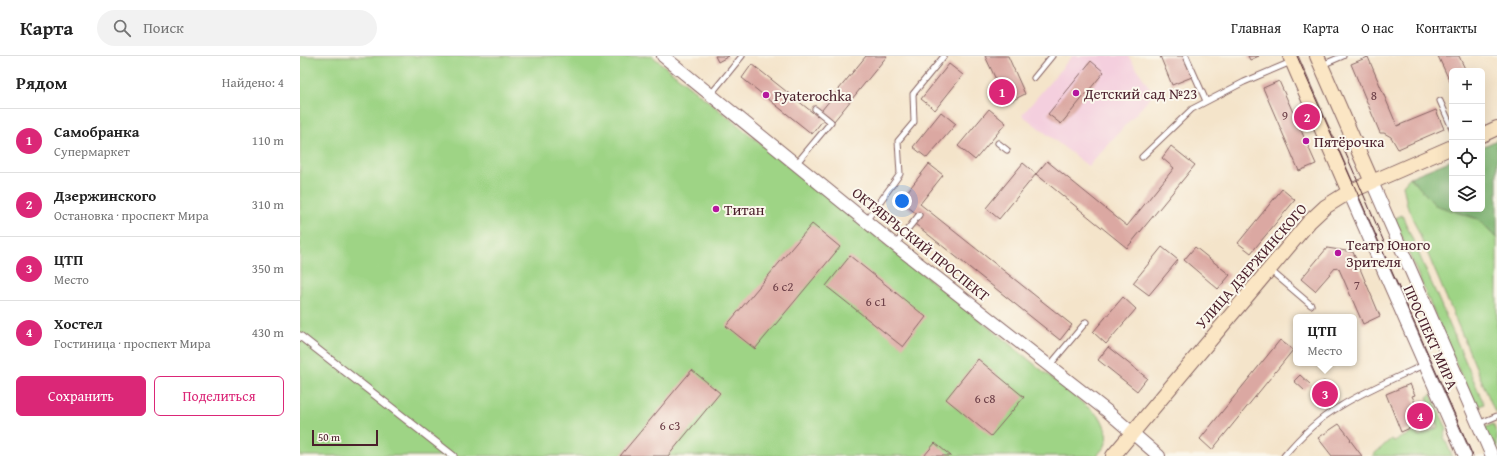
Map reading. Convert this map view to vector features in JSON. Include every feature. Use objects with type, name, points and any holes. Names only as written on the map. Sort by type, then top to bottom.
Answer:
[{"type":"main road","name":"ПРОСПЕКТ МИРА","points":[[1291,59],[1349,192]]},
{"type":"main road","name":"ПРОСПЕКТ МИРА","points":[[1319,61],[1372,182]]},
{"type":"main road","points":[[1485,133],[1497,128]]},
{"type":"main road","name":"УЛИЦА ДЗЕРЖИНСКОГО","points":[[1113,456],[1309,222],[1326,207],[1349,192],[1449,149]]},
{"type":"street","name":"ОКТЯБРЬСКИЙ ПРОСПЕКТ","points":[[663,56],[866,221],[1132,432],[1159,456]]},
{"type":"street","name":"ПРОСПЕКТ МИРА","points":[[1372,182],[1492,456]]},
{"type":"street","name":"ПРОСПЕКТ МИРА","points":[[1349,192],[1465,456]]},
{"type":"street","points":[[300,336],[453,456]]},
{"type":"lane","points":[[710,94],[742,56]]},
{"type":"lane","points":[[866,221],[900,174],[898,141],[914,122],[913,94],[944,56]]},
{"type":"lane","points":[[1034,78],[1052,56]]},
{"type":"lane","points":[[1186,56],[1206,101]]},
{"type":"lane","points":[[1319,61],[1343,56]]},
{"type":"lane","points":[[1142,157],[1192,109],[1291,59]]},
{"type":"lane","points":[[1440,101],[1449,121]]},
{"type":"lane","points":[[796,164],[831,122],[815,109]]},
{"type":"lane","points":[[998,143],[1007,150]]},
{"type":"lane","points":[[895,244],[919,215]]},
{"type":"lane","points":[[1269,269],[1311,305]]},
{"type":"lane","points":[[1049,366],[1086,322]]},
{"type":"lane","points":[[1284,456],[1296,442],[1339,406],[1364,392],[1425,365]]},
{"type":"lane","points":[[1478,424],[1497,416]]},
{"type":"shaded area","points":[[1072,56],[1128,56],[1154,94],[1088,166],[1022,115]]},
{"type":"green space","points":[[300,56],[652,56],[1100,417],[1106,431],[1107,439],[1105,446],[1097,456],[300,456]]},
{"type":"green space","points":[[1497,140],[1497,239],[1478,219],[1456,212],[1485,212],[1485,146]]},
{"type":"green space","points":[[1449,161],[1449,210],[1435,205],[1410,177]]},
{"type":"green space","points":[[1410,177],[1429,197],[1449,210],[1449,212],[1456,212],[1478,219],[1497,239],[1497,411],[1495,412],[1407,205],[1403,185]]},
{"type":"green space","points":[[1402,215],[1484,404],[1475,408],[1394,219]]},
{"type":"green space","points":[[1431,394],[1447,429],[1444,437],[1452,456],[1372,456],[1391,439],[1394,441],[1414,432],[1419,436],[1439,427],[1427,397]]},
{"type":"green space","points":[[1493,424],[1497,434],[1497,456],[1484,428]]},
{"type":"building","points":[[715,56],[729,56],[718,62]]},
{"type":"building","points":[[866,56],[887,56],[834,121],[827,115],[812,134],[742,78],[752,64],[817,116]]},
{"type":"building","points":[[985,56],[1008,56],[1025,94],[1007,103]]},
{"type":"building","points":[[1160,56],[1183,56],[1192,77],[1172,85]]},
{"type":"building","points":[[1248,56],[1259,56],[1250,60]]},
{"type":"building","points":[[1438,56],[1459,56],[1465,68],[1449,68],[1449,80]]},
{"type":"building","points":[[1368,57],[1397,126],[1436,110],[1444,129],[1398,149],[1391,137],[1384,133],[1380,133],[1351,64]]},
{"type":"building","name":"Детский сад №23","points":[[1091,61],[1104,72],[1061,124],[1048,114]]},
{"type":"building","points":[[949,64],[963,75],[935,110],[921,99]]},
{"type":"building","points":[[1279,81],[1316,164],[1299,171],[1263,88]]},
{"type":"building","points":[[989,109],[1006,123],[975,160],[958,146]]},
{"type":"building","points":[[941,112],[956,124],[927,158],[913,147]]},
{"type":"building","points":[[1171,146],[1195,165],[1127,248],[1036,174],[1047,161],[1127,226],[1174,168],[1162,158]]},
{"type":"building","points":[[1023,163],[1036,174],[999,219],[986,208]]},
{"type":"building","points":[[929,164],[943,175],[920,204],[1072,325],[1060,340],[915,224],[921,217],[900,201]]},
{"type":"building","points":[[1282,189],[1295,200],[1251,253],[1238,243]]},
{"type":"building","points":[[812,224],[840,247],[755,349],[726,326]]},
{"type":"building","points":[[1162,247],[1178,260],[1149,295],[1133,283]]},
{"type":"building","points":[[1195,247],[1230,275],[1218,289],[1184,260]]},
{"type":"building","points":[[1327,248],[1353,252],[1380,316],[1363,324],[1339,269],[1336,267],[1315,291],[1301,279]]},
{"type":"building","points":[[850,256],[926,317],[903,347],[826,286]]},
{"type":"building","points":[[1123,297],[1136,309],[1106,344],[1093,332]]},
{"type":"building","points":[[1280,340],[1293,350],[1212,450],[1200,439]]},
{"type":"building","points":[[1108,347],[1147,378],[1137,391],[1098,360]]},
{"type":"building","points":[[978,359],[1024,397],[991,436],[946,399]]},
{"type":"building","points":[[692,370],[720,393],[668,456],[620,456]]},
{"type":"building","points":[[1300,375],[1310,384],[1304,390],[1294,381]]},
{"type":"building","points":[[1324,381],[1337,397],[1326,407],[1312,391]]},
{"type":"building","points":[[1410,384],[1415,395],[1412,396],[1424,422],[1401,432],[1386,394]]},
{"type":"building","points":[[1339,424],[1362,456],[1332,456],[1318,438]]},
{"type":"building","points":[[935,443],[951,456],[924,456]]},
{"type":"tram line","points":[[1297,56],[1473,456]]},
{"type":"tram line","points":[[1339,138],[1384,242]]},
{"type":"place","name":"Самобранка","points":[[1002,92]]},
{"type":"place","name":"Детский сад №23","points":[[1076,93]]},
{"type":"place","name":"Pyaterochka","points":[[766,95]]},
{"type":"place","name":"Дзержинского","points":[[1307,117]]},
{"type":"place","name":"Пятёрочка","points":[[1306,141]]},
{"type":"place","name":"Титан","points":[[716,209]]},
{"type":"place","name":"Театр Юного Зрителя","points":[[1338,253]]},
{"type":"place","name":"ЦТП","points":[[1325,394]]},
{"type":"place","name":"Хостел","points":[[1420,416]]}]
